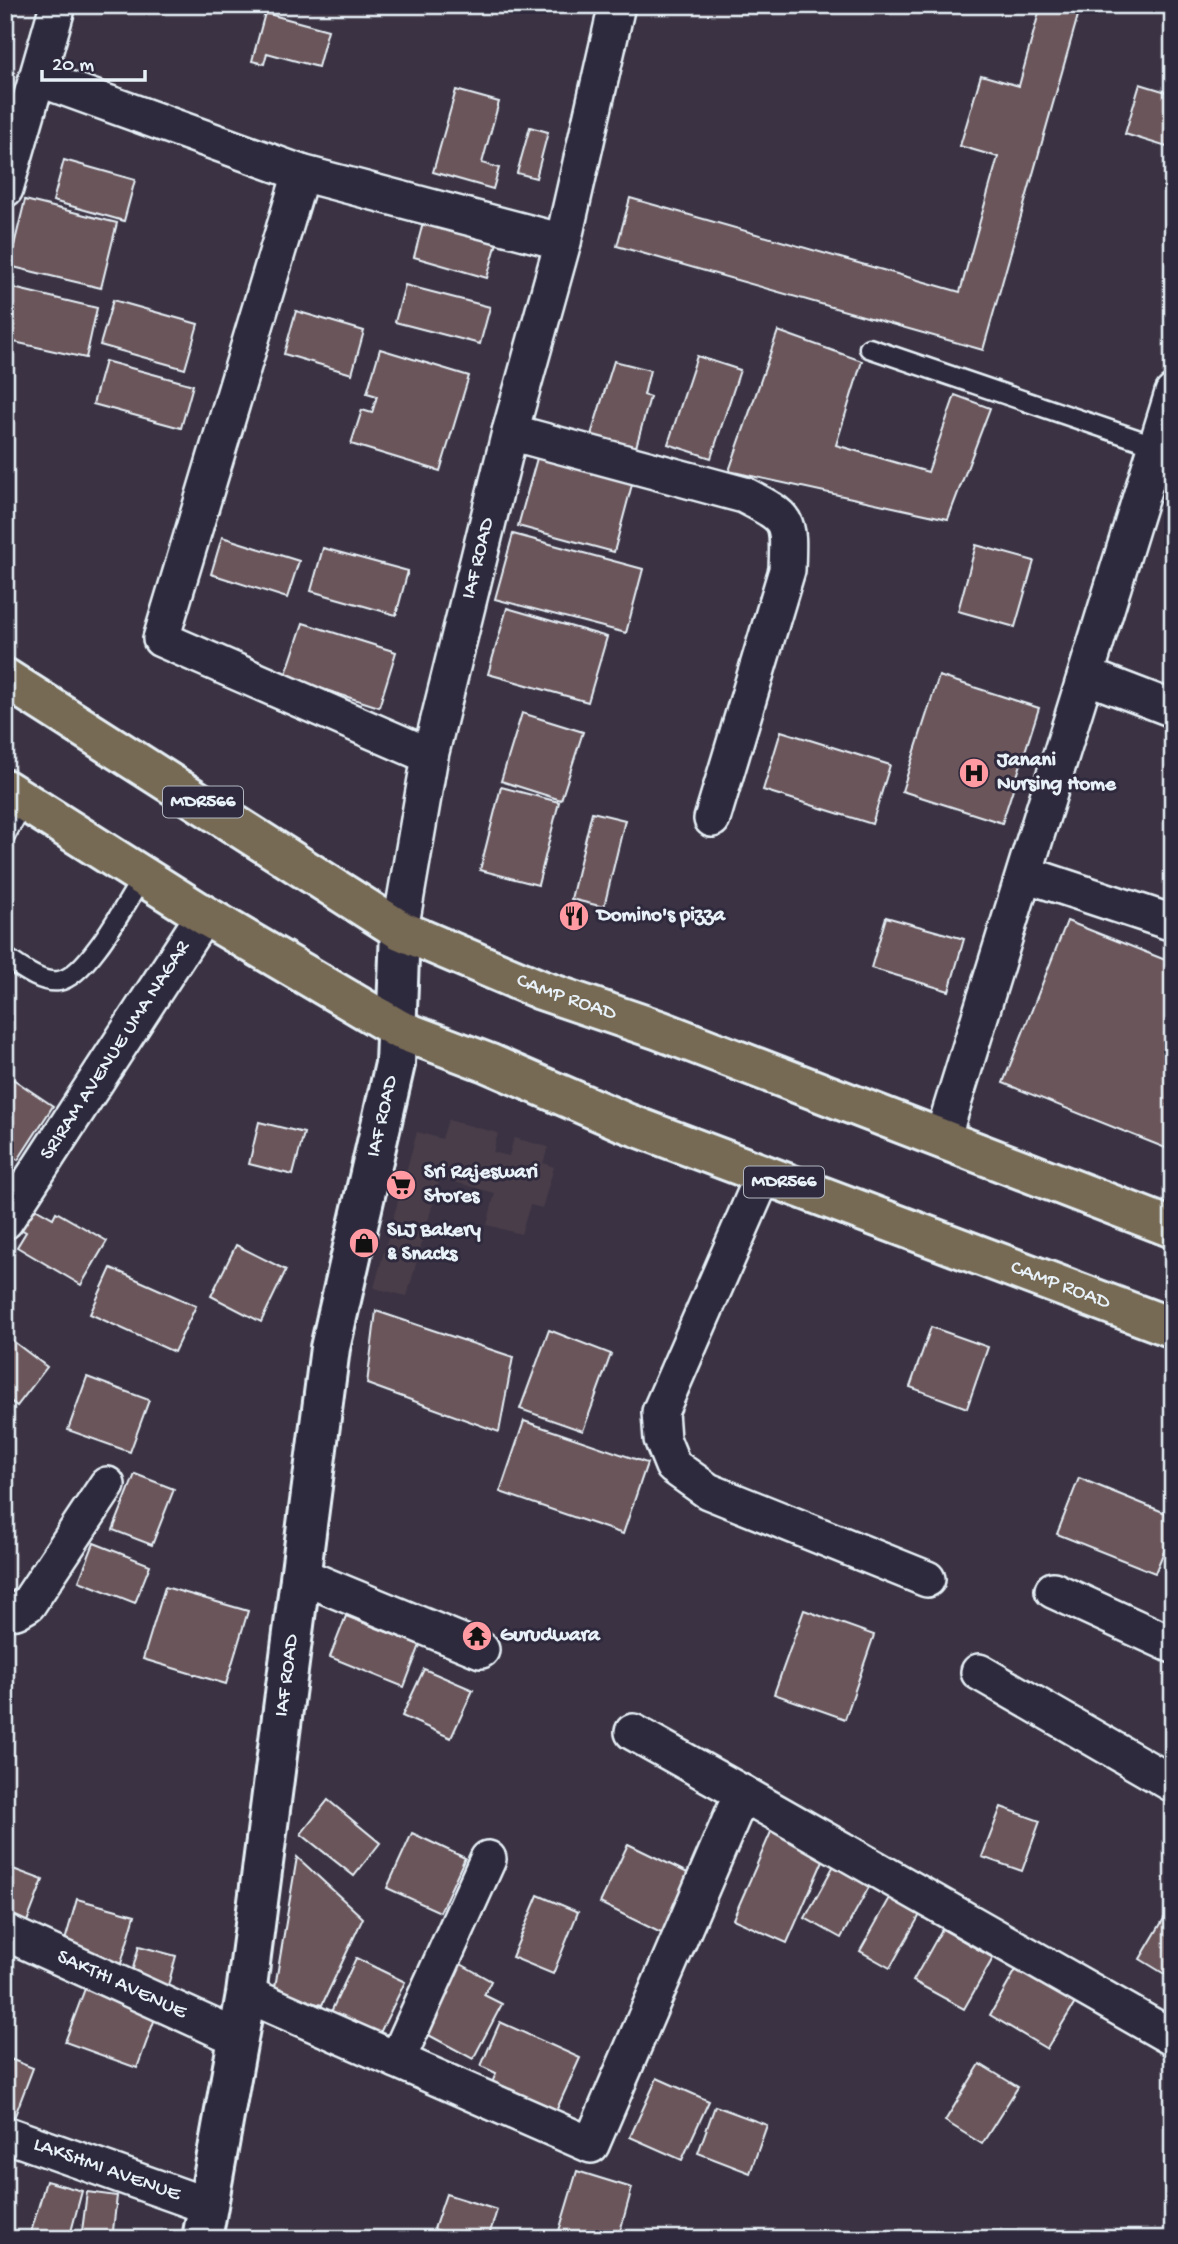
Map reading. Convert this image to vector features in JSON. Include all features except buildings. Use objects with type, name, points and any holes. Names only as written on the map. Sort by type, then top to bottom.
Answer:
[{"type":"main road","name":"CAMP ROAD","points":[[5,677],[400,930],[541,990],[659,1030],[1173,1228]]},
{"type":"main road","name":"CAMP ROAD","points":[[15,795],[204,915],[398,1028],[488,1063],[624,1122],[1173,1328]]},
{"type":"street","points":[[5,189],[58,5]]},
{"type":"street","name":"IAF ROAD","points":[[205,2223],[246,1994],[330,1348],[395,1064],[400,930],[430,756],[509,432],[563,242],[617,5]]},
{"type":"street","points":[[38,78],[301,173],[563,242]]},
{"type":"street","points":[[301,173],[161,639],[430,756]]},
{"type":"street","points":[[942,1139],[1087,676],[1165,449],[1173,393]]},
{"type":"street","points":[[509,432],[744,495],[772,509],[784,519],[788,536],[787,570],[712,819]]},
{"type":"street","points":[[1087,676],[1173,709]]},
{"type":"street","points":[[1025,874],[1173,923]]},
{"type":"street","name":"SRIRAM AVENUE UMA NAGAR","points":[[5,1221],[204,915]]},
{"type":"street","points":[[764,1174],[660,1412],[662,1440],[673,1466],[708,1491],[928,1579]]},
{"type":"street","points":[[5,1612],[16,1611],[28,1604],[107,1485]]},
{"type":"street","points":[[299,1575],[481,1650]]},
{"type":"street","points":[[1053,1590],[1173,1644]]},
{"type":"street","points":[[979,1672],[1173,1784]]},
{"type":"street","points":[[633,1732],[1173,2038]]},
{"type":"street","points":[[246,1994],[591,2145],[742,1793]]},
{"type":"street","points":[[397,2060],[488,1859]]},
{"type":"street","name":"SAKTHI AVENUE","points":[[5,1932],[238,2038]]},
{"type":"street","name":"LAKSHMI AVENUE","points":[[5,2134],[205,2223]]},
{"type":"lane","points":[[869,348],[1165,449]]},
{"type":"lane","points":[[5,836],[15,795]]},
{"type":"lane","points":[[5,957],[39,978],[58,981],[75,974],[89,960],[143,876]]},
{"type":"shaded area","points":[[448,1120],[498,1133],[493,1152],[509,1156],[514,1138],[548,1147],[543,1163],[554,1167],[542,1208],[530,1205],[521,1234],[487,1225],[495,1193],[440,1178],[407,1296],[374,1288],[417,1132],[442,1139]]},
{"type":"place","name":"Janani Nursing Home","points":[[974,773]]},
{"type":"place","name":"Domino's pizza","points":[[574,916]]},
{"type":"place","name":"Sri Rajeswari Stores","points":[[401,1185]]},
{"type":"place","name":"SLJ Bakery & Snacks","points":[[364,1243]]},
{"type":"place","name":"Gurudwara","points":[[477,1636]]}]
